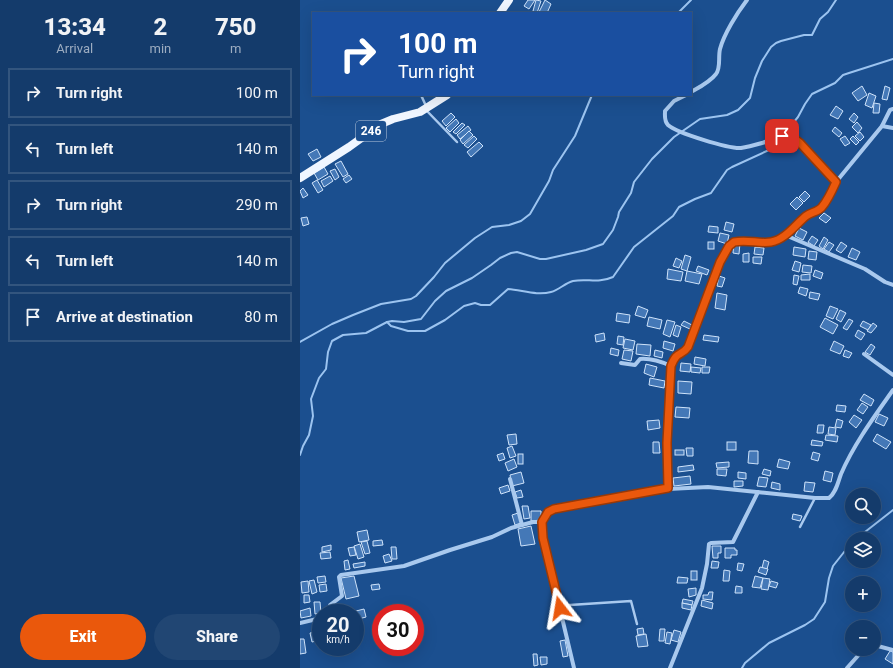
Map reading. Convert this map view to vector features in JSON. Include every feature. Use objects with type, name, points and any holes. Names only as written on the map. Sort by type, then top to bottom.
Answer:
[{"type":"main road","points":[[501,12],[509,0]]},
{"type":"main road","name":"246","points":[[300,178],[349,147],[381,124],[393,119],[413,115],[426,109],[446,96]]},
{"type":"street","points":[[692,91],[716,74],[718,70],[718,58],[723,43],[747,0]]},
{"type":"street","points":[[684,96],[674,101],[665,111],[664,119],[668,125],[676,130],[732,147],[748,147],[782,136],[789,136],[800,143],[836,182]]},
{"type":"street","points":[[668,488],[667,443],[671,366],[676,356],[685,351],[688,347],[720,262],[729,246],[739,240],[773,242],[785,235],[807,215],[820,209],[826,202],[836,182],[882,126],[890,110],[893,109]]},
{"type":"street","points":[[882,126],[893,128]]},
{"type":"street","points":[[785,235],[865,269],[885,282],[893,285]]},
{"type":"street","points":[[864,354],[893,375]]},
{"type":"street","points":[[621,363],[635,365],[640,359],[643,359],[661,362],[671,366]]},
{"type":"street","points":[[574,668],[543,538],[542,522],[548,512],[554,509],[668,488],[708,486],[815,498],[829,498],[833,494],[854,449],[893,390]]},
{"type":"street","points":[[510,479],[522,525]]},
{"type":"street","points":[[670,668],[702,588],[709,544],[734,542],[758,492]]},
{"type":"street","points":[[331,604],[342,596],[339,577],[341,575],[404,566],[492,537],[511,528],[533,522],[542,522]]},
{"type":"street","points":[[300,623],[312,620]]},
{"type":"street","points":[[881,647],[893,650]]},
{"type":"street","points":[[847,668],[858,656]]},
{"type":"lane","points":[[421,96],[426,109],[457,142]]},
{"type":"lane","points":[[800,527],[815,498]]},
{"type":"lane","points":[[560,608],[570,605],[631,601],[638,624]]},
{"type":"building","points":[[528,0],[535,0],[529,9],[524,6]]},
{"type":"building","points":[[536,0],[541,1],[537,12],[533,11]]},
{"type":"building","points":[[545,0],[551,4],[547,12],[539,12]]},
{"type":"building","points":[[862,86],[867,95],[858,101],[852,93]]},
{"type":"building","points":[[885,86],[890,88],[887,100],[882,99]]},
{"type":"building","points":[[869,93],[876,96],[872,108],[865,105]]},
{"type":"building","points":[[874,103],[880,104],[879,113],[873,113]]},
{"type":"building","points":[[836,106],[843,111],[838,119],[830,115]]},
{"type":"building","points":[[451,113],[455,117],[446,126],[442,121]]},
{"type":"building","points":[[854,113],[858,117],[854,123],[849,119]]},
{"type":"building","points":[[456,119],[459,123],[450,132],[446,128]]},
{"type":"building","points":[[857,122],[862,128],[858,133],[852,127]]},
{"type":"building","points":[[462,123],[465,125],[456,134],[453,132]]},
{"type":"building","points":[[468,126],[471,130],[460,139],[457,135]]},
{"type":"building","points":[[835,127],[842,133],[839,137],[832,131]]},
{"type":"building","points":[[469,131],[473,135],[463,144],[460,140]]},
{"type":"building","points":[[860,132],[864,137],[860,141],[855,136]]},
{"type":"building","points":[[474,136],[477,139],[468,148],[464,145]]},
{"type":"building","points":[[845,136],[850,143],[845,146],[840,139]]},
{"type":"building","points":[[853,136],[859,142],[856,145],[850,139]]},
{"type":"building","points":[[479,142],[483,146],[471,157],[467,152]]},
{"type":"building","points":[[317,149],[321,157],[313,161],[308,154]]},
{"type":"building","points":[[341,161],[348,174],[343,177],[335,164]]},
{"type":"building","points":[[324,167],[328,174],[318,180],[314,173]]},
{"type":"building","points":[[335,169],[339,177],[335,180],[330,171]]},
{"type":"building","points":[[349,175],[352,179],[346,183],[343,179]]},
{"type":"building","points":[[330,176],[333,181],[324,187],[321,181]]},
{"type":"building","points":[[317,180],[323,190],[318,193],[312,183]]},
{"type":"building","points":[[303,188],[308,195],[303,198],[300,191]]},
{"type":"building","points":[[805,191],[810,196],[804,202],[799,197]]},
{"type":"building","points":[[797,197],[803,203],[796,210],[790,204]]},
{"type":"building","points":[[824,213],[831,218],[826,223],[819,218]]},
{"type":"building","points":[[307,217],[309,224],[303,226],[301,218]]},
{"type":"building","points":[[726,222],[734,224],[732,232],[724,230]]},
{"type":"building","points":[[709,226],[718,227],[718,233],[708,232]]},
{"type":"building","points":[[799,228],[807,232],[803,240],[795,236]]},
{"type":"building","points":[[720,233],[729,235],[727,244],[718,241]]},
{"type":"building","points":[[812,236],[818,240],[814,246],[808,242]]},
{"type":"building","points":[[824,237],[828,240],[823,249],[819,246]]},
{"type":"building","points":[[708,242],[714,242],[714,249],[708,249]]},
{"type":"building","points":[[734,242],[740,243],[739,254],[733,253]]},
{"type":"building","points":[[829,242],[834,245],[829,252],[824,249]]},
{"type":"building","points":[[841,242],[847,246],[841,253],[836,250]]},
{"type":"building","points":[[755,247],[764,248],[763,255],[754,254]]},
{"type":"building","points":[[794,247],[806,249],[805,257],[793,255]]},
{"type":"building","points":[[852,248],[860,252],[856,260],[848,257]]},
{"type":"building","points":[[809,251],[817,252],[816,260],[808,259]]},
{"type":"building","points":[[749,253],[749,262],[743,262],[743,254]]},
{"type":"building","points":[[685,255],[691,257],[687,271],[681,269]]},
{"type":"building","points":[[753,257],[762,257],[761,264],[753,263]]},
{"type":"building","points":[[676,258],[682,261],[679,268],[673,266]]},
{"type":"building","points":[[795,261],[801,263],[799,272],[792,270]]},
{"type":"building","points":[[803,265],[812,266],[811,273],[802,272]]},
{"type":"building","points":[[698,266],[709,270],[707,275],[696,271]]},
{"type":"building","points":[[668,269],[683,272],[681,281],[667,279]]},
{"type":"building","points":[[815,270],[823,273],[821,279],[813,276]]},
{"type":"building","points":[[687,271],[702,274],[699,284],[685,281]]},
{"type":"building","points":[[810,274],[810,280],[801,280],[801,275]]},
{"type":"building","points":[[794,275],[799,276],[797,285],[793,284]]},
{"type":"building","points":[[719,276],[725,278],[722,287],[717,286]]},
{"type":"building","points":[[800,287],[808,289],[806,296],[798,293]]},
{"type":"building","points":[[810,292],[820,294],[818,300],[809,298]]},
{"type":"building","points":[[717,293],[727,295],[725,310],[715,308]]},
{"type":"building","points":[[638,306],[648,310],[645,318],[635,315]]},
{"type":"building","points":[[830,306],[838,309],[833,319],[826,316]]},
{"type":"building","points":[[840,310],[846,313],[841,322],[836,319]]},
{"type":"building","points":[[617,313],[630,315],[629,323],[616,321]]},
{"type":"building","points":[[649,317],[662,320],[660,329],[647,326]]},
{"type":"building","points":[[825,318],[838,325],[833,334],[820,327]]},
{"type":"building","points":[[849,319],[853,321],[847,330],[843,328]]},
{"type":"building","points":[[667,320],[675,322],[670,337],[663,334]]},
{"type":"building","points":[[684,321],[692,325],[690,329],[681,325]]},
{"type":"building","points":[[863,321],[871,325],[868,330],[860,326]]},
{"type":"building","points":[[873,323],[877,326],[871,333],[867,331]]},
{"type":"building","points":[[676,325],[681,327],[678,337],[673,335]]},
{"type":"building","points":[[858,330],[865,334],[861,340],[855,336]]},
{"type":"building","points":[[604,333],[605,340],[596,342],[595,335]]},
{"type":"building","points":[[704,335],[719,337],[718,342],[703,340]]},
{"type":"building","points":[[618,336],[624,337],[623,345],[617,344]]},
{"type":"building","points":[[625,339],[635,341],[633,350],[623,348]]},
{"type":"building","points":[[664,341],[675,344],[673,351],[663,348]]},
{"type":"building","points":[[834,341],[844,346],[840,354],[830,350]]},
{"type":"building","points":[[637,344],[651,345],[650,356],[636,354]]},
{"type":"building","points":[[871,344],[875,347],[870,355],[865,352]]},
{"type":"building","points":[[611,348],[619,350],[618,356],[610,354]]},
{"type":"building","points":[[624,350],[633,351],[631,361],[622,359]]},
{"type":"building","points":[[655,350],[663,352],[662,358],[654,356]]},
{"type":"building","points":[[845,350],[852,353],[849,358],[843,356]]},
{"type":"building","points":[[695,357],[706,359],[705,366],[694,364]]},
{"type":"building","points":[[681,363],[691,364],[690,372],[680,371]]},
{"type":"building","points":[[646,364],[657,367],[654,377],[644,373]]},
{"type":"building","points":[[691,367],[701,368],[700,373],[691,372]]},
{"type":"building","points":[[702,367],[710,367],[709,373],[702,373]]},
{"type":"building","points":[[650,378],[665,381],[664,388],[649,385]]},
{"type":"building","points":[[678,381],[692,382],[691,394],[678,393]]},
{"type":"building","points":[[864,394],[874,400],[871,406],[860,400]]},
{"type":"building","points":[[862,403],[868,407],[863,414],[857,410]]},
{"type":"building","points":[[837,405],[846,406],[845,412],[836,411]]},
{"type":"building","points":[[676,407],[690,408],[689,418],[675,417]]},
{"type":"building","points":[[879,414],[888,418],[884,426],[875,422]]},
{"type":"building","points":[[854,415],[862,420],[856,428],[849,422]]},
{"type":"building","points":[[837,419],[843,421],[841,428],[835,427]]},
{"type":"building","points":[[659,420],[660,428],[648,430],[647,421]]},
{"type":"building","points":[[818,425],[824,425],[823,433],[817,433]]},
{"type":"building","points":[[829,427],[836,428],[835,435],[828,434]]},
{"type":"building","points":[[516,434],[517,444],[509,445],[507,435]]},
{"type":"building","points":[[877,434],[891,442],[886,449],[873,441]]},
{"type":"building","points":[[826,435],[838,436],[837,442],[825,440]]},
{"type":"building","points":[[812,440],[823,442],[822,446],[811,445]]},
{"type":"building","points":[[653,442],[659,442],[660,453],[653,453]]},
{"type":"building","points":[[727,442],[736,442],[736,450],[727,450]]},
{"type":"building","points":[[512,446],[516,456],[510,458],[507,448]]},
{"type":"building","points":[[686,448],[693,448],[693,456],[687,456]]},
{"type":"building","points":[[675,450],[684,450],[684,455],[675,455]]},
{"type":"building","points":[[749,451],[758,451],[758,464],[748,463]]},
{"type":"building","points":[[813,452],[820,454],[818,461],[811,459]]},
{"type":"building","points":[[503,453],[505,459],[499,461],[497,455]]},
{"type":"building","points":[[518,454],[523,454],[523,464],[518,464]]},
{"type":"building","points":[[514,459],[517,467],[508,471],[505,463]]},
{"type":"building","points":[[779,459],[790,462],[788,469],[777,467]]},
{"type":"building","points":[[729,462],[729,467],[717,468],[716,463]]},
{"type":"building","points":[[693,465],[694,470],[678,472],[678,467]]},
{"type":"building","points":[[717,469],[727,469],[726,476],[717,475]]},
{"type":"building","points":[[764,469],[771,471],[770,476],[762,474]]},
{"type":"building","points":[[825,471],[833,473],[831,482],[823,480]]},
{"type":"building","points":[[521,472],[524,483],[512,486],[510,475]]},
{"type":"building","points":[[738,472],[746,473],[746,479],[738,478]]},
{"type":"building","points":[[690,476],[691,484],[674,486],[673,478]]},
{"type":"building","points":[[759,477],[768,478],[766,487],[757,486]]},
{"type":"building","points":[[734,481],[743,481],[743,486],[734,487]]},
{"type":"building","points":[[772,482],[780,484],[780,490],[771,488]]},
{"type":"building","points":[[805,482],[815,483],[813,492],[804,491]]},
{"type":"building","points":[[508,485],[510,491],[501,494],[499,488]]},
{"type":"building","points":[[521,490],[523,497],[517,498],[515,492]]},
{"type":"building","points":[[522,506],[528,506],[530,518],[524,519]]},
{"type":"building","points":[[531,511],[541,511],[541,520],[531,521]]},
{"type":"building","points":[[518,513],[521,523],[515,525],[512,515]]},
{"type":"building","points":[[793,514],[802,516],[800,521],[792,519]]},
{"type":"building","points":[[531,526],[535,544],[521,546],[518,529]]},
{"type":"building","points":[[367,530],[369,540],[359,542],[357,532]]},
{"type":"building","points":[[382,540],[383,545],[373,546],[373,541]]},
{"type":"building","points":[[367,541],[370,553],[365,554],[361,542]]},
{"type":"building","points":[[360,544],[364,557],[358,559],[354,546]]},
{"type":"building","points":[[331,545],[331,550],[322,552],[322,547]]},
{"type":"building","points":[[712,546],[721,546],[721,553],[718,553],[718,558],[713,558]]},
{"type":"building","points":[[354,547],[356,555],[350,556],[348,548]]},
{"type":"building","points":[[391,547],[396,547],[397,559],[392,559]]},
{"type":"building","points":[[725,548],[735,548],[735,550],[737,550],[737,555],[731,555],[731,558],[725,558]]},
{"type":"building","points":[[330,552],[331,558],[321,559],[320,553]]},
{"type":"building","points":[[389,554],[392,561],[385,563],[383,556]]},
{"type":"building","points":[[348,560],[350,569],[345,570],[344,561]]},
{"type":"building","points":[[764,560],[769,562],[767,569],[762,568]]},
{"type":"building","points":[[712,561],[719,562],[718,568],[711,568]]},
{"type":"building","points":[[365,562],[365,566],[354,568],[353,564]]},
{"type":"building","points":[[738,563],[744,564],[742,571],[737,570]]},
{"type":"building","points":[[760,567],[768,569],[766,575],[758,572]]},
{"type":"building","points":[[724,570],[730,571],[729,581],[723,581]]},
{"type":"building","points":[[691,571],[697,571],[697,580],[691,580]]},
{"type":"building","points":[[325,576],[326,582],[318,583],[317,577]]},
{"type":"building","points":[[354,576],[359,596],[346,599],[341,578]]},
{"type":"building","points":[[755,576],[763,578],[760,588],[752,587]]},
{"type":"building","points":[[678,577],[688,578],[687,583],[677,583]]},
{"type":"building","points":[[763,578],[770,579],[768,590],[761,589]]},
{"type":"building","points":[[314,580],[317,592],[312,594],[309,581]]},
{"type":"building","points":[[308,581],[309,592],[302,593],[301,582]]},
{"type":"building","points":[[771,581],[778,583],[776,588],[769,586]]},
{"type":"building","points":[[326,584],[327,591],[320,592],[319,585]]},
{"type":"building","points":[[379,584],[380,589],[372,590],[371,585]]},
{"type":"building","points":[[736,586],[742,587],[742,593],[735,593]]},
{"type":"building","points":[[696,588],[696,595],[689,597],[688,589]]},
{"type":"building","points":[[709,592],[713,592],[712,600],[703,599],[703,595],[708,595]]},
{"type":"building","points":[[304,595],[309,595],[310,602],[304,603]]},
{"type":"building","points":[[683,599],[693,601],[692,605],[682,603]]},
{"type":"building","points":[[702,600],[713,603],[712,609],[701,606]]},
{"type":"building","points":[[314,602],[320,602],[320,604],[314,604]]},
{"type":"building","points":[[682,603],[692,605],[691,610],[682,608]]},
{"type":"building","points":[[310,608],[311,616],[301,618],[300,611]]},
{"type":"building","points":[[643,628],[644,634],[638,635],[637,629]]},
{"type":"building","points":[[660,629],[665,629],[664,641],[659,641]]},
{"type":"building","points":[[674,630],[681,632],[678,642],[671,640]]},
{"type":"building","points":[[667,632],[672,633],[670,644],[665,643]]},
{"type":"building","points":[[646,634],[648,646],[638,647],[636,636]]},
{"type":"building","points":[[300,639],[304,639],[306,653],[300,654]]},
{"type":"building","points":[[565,640],[568,656],[563,657],[560,641]]},
{"type":"building","points":[[890,651],[893,652],[893,664],[885,659]]},
{"type":"building","points":[[533,654],[537,654],[538,665],[534,666]]},
{"type":"building","points":[[540,657],[547,657],[547,664],[541,665]]},
{"type":"waterway","points":[[679,12],[691,0]]},
{"type":"waterway","points":[[300,455],[309,435],[313,416],[311,399],[319,378],[326,369],[328,352],[332,341],[343,335],[366,333],[387,322],[404,322],[421,319],[435,301],[446,291],[472,278],[500,258],[511,253],[517,252],[540,259],[546,259],[586,250],[603,244],[613,230],[619,212],[631,193],[634,182],[652,159],[674,137],[700,119],[727,115],[738,110],[750,98],[755,78],[762,61],[771,47],[781,41],[804,35],[812,35],[820,19],[828,12],[836,0]]},
{"type":"waterway","points":[[387,322],[391,326],[408,331],[425,331],[445,320],[464,306],[475,303],[490,305],[508,289],[546,293],[554,291],[573,281],[597,281],[613,277],[634,247],[673,216],[679,207],[711,193],[727,170],[769,150],[798,117],[812,94],[835,83],[843,75],[893,59]]},
{"type":"waterway","points":[[300,342],[332,324],[381,304],[411,299],[416,296],[434,277],[445,263],[475,238],[492,227],[509,225],[521,221],[530,214],[549,181],[553,170],[575,136],[592,96]]},
{"type":"waterway","points":[[865,532],[893,510]]},
{"type":"waterway","points":[[742,668],[745,663],[769,643],[814,619],[825,602],[829,578],[833,566],[845,551]]},
{"type":"route","points":[[560,608],[543,538],[542,522],[546,515],[554,509],[668,488],[667,443],[672,376],[671,366],[674,358],[679,353],[685,351],[688,347],[723,256],[729,246],[739,240],[758,242],[776,241],[807,215],[820,209],[826,202],[836,182],[800,143],[791,136],[782,136]]}]
